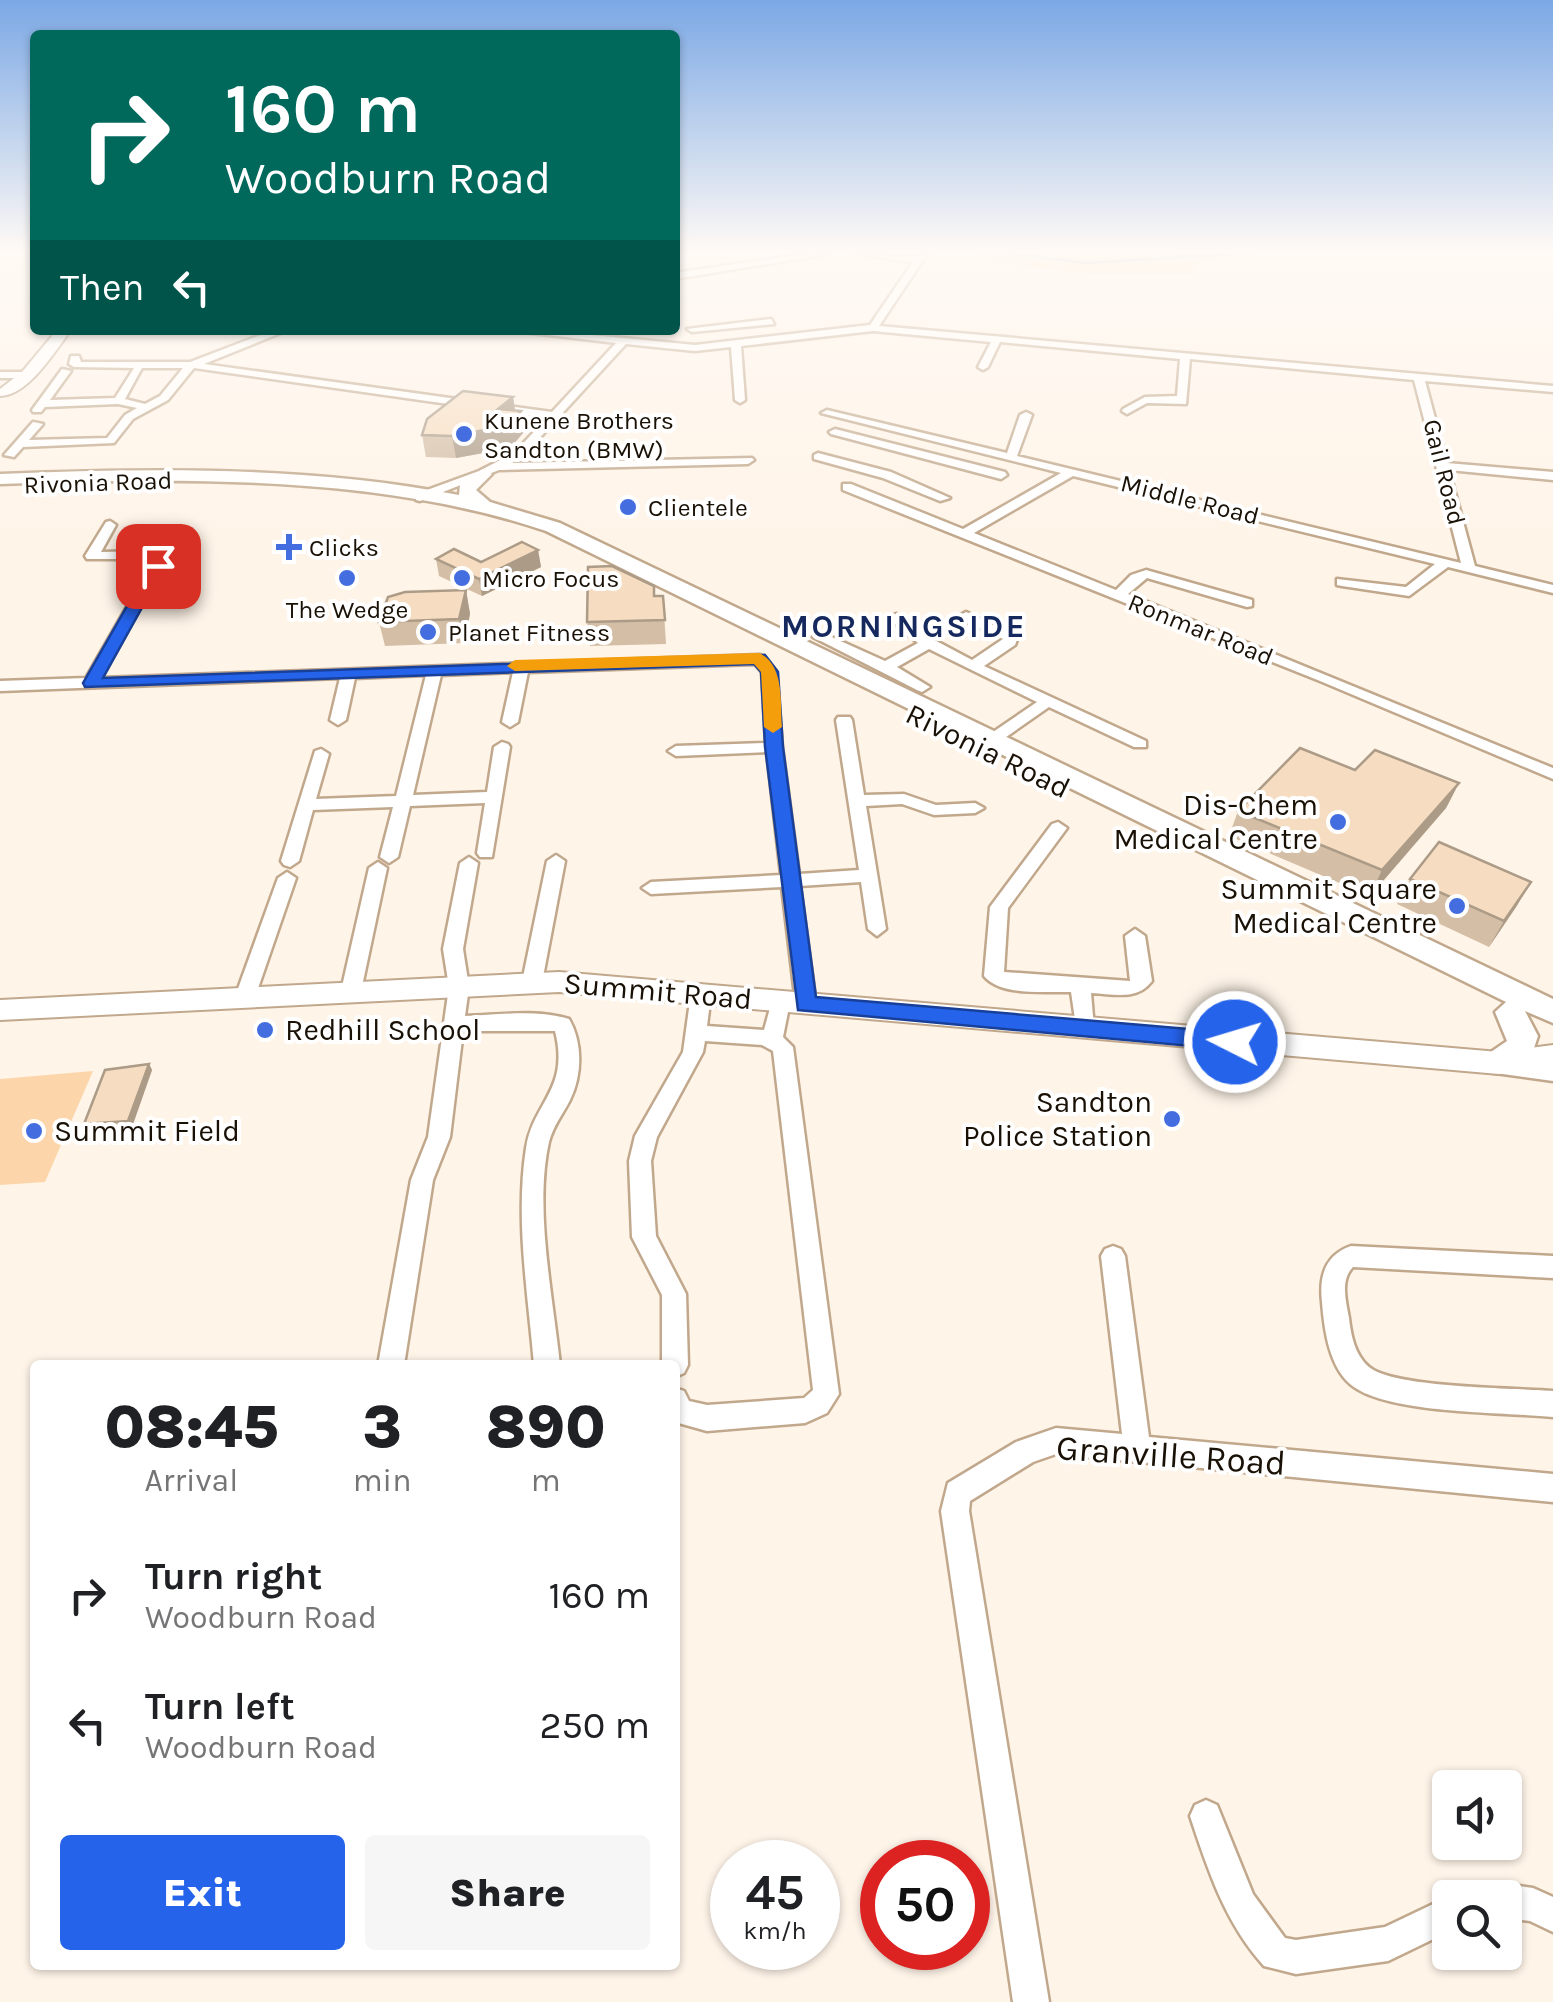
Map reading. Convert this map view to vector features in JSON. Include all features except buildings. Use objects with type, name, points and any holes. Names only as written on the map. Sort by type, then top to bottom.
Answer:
[{"type":"main road","points":[[22,375],[42,347]]},
{"type":"main road","points":[[2,396],[48,347]]},
{"type":"main road","points":[[475,506],[466,490],[491,470]]},
{"type":"main road","name":"Rivonia Road","points":[[0,482],[196,478],[348,485],[430,496],[554,527],[1235,867],[1553,1034]]},
{"type":"main road","name":"Rivonia Road","points":[[1235,867],[1553,1012]]},
{"type":"main road","name":"Summit Road","points":[[0,1010],[532,982],[1500,1063],[1553,1056]]},
{"type":"main road","points":[[1500,1063],[1521,1047],[1523,1036],[1510,1012]]},
{"type":"main road","points":[[1500,1063],[1553,1069]]},
{"type":"street","points":[[21,444],[110,441],[130,417],[166,396],[191,365],[233,347]]},
{"type":"street","points":[[430,496],[491,470],[523,451],[618,347]]},
{"type":"street","points":[[736,347],[740,400]]},
{"type":"street","points":[[982,367],[992,347]]},
{"type":"street","points":[[1091,347],[1553,389]]},
{"type":"street","points":[[10,455],[21,444],[64,365],[76,358],[132,354]]},
{"type":"street","points":[[1127,411],[1145,400],[1182,400],[1186,356]]},
{"type":"street","points":[[76,358],[74,364],[80,365],[191,365],[552,415]]},
{"type":"street","points":[[118,401],[138,370]]},
{"type":"street","points":[[0,375],[22,375]]},
{"type":"street","name":"Gail Road","points":[[1419,377],[1469,568]]},
{"type":"street","points":[[38,413],[118,401],[145,407]]},
{"type":"street","name":"Middle Road","points":[[826,413],[1553,588]]},
{"type":"street","points":[[1011,457],[1026,415]]},
{"type":"street","points":[[835,432],[1001,476]]},
{"type":"street","points":[[887,475],[935,440]]},
{"type":"street","points":[[818,457],[887,475],[944,498]]},
{"type":"street","points":[[491,470],[748,460]]},
{"type":"street","points":[[1445,466],[1553,476]]},
{"type":"street","points":[[963,534],[1073,470]]},
{"type":"street","name":"Ronmar Road","points":[[847,487],[1553,774]]},
{"type":"street","points":[[91,683],[159,562],[149,556],[92,556],[110,525]]},
{"type":"street","points":[[1342,582],[1409,592],[1446,562]]},
{"type":"street","points":[[1118,596],[1136,578],[1146,574],[1248,603]]},
{"type":"street","points":[[966,616],[1012,636],[1010,642],[976,665]]},
{"type":"street","points":[[897,618],[914,634],[1140,744]]},
{"type":"street","points":[[883,661],[914,634]]},
{"type":"street","points":[[820,637],[883,661],[922,687]]},
{"type":"street","points":[[883,661],[930,642]]},
{"type":"street","points":[[0,686],[759,658],[769,672],[790,880],[793,1003],[772,1039]]},
{"type":"street","points":[[510,722],[522,665]]},
{"type":"street","points":[[350,992],[436,669]]},
{"type":"street","points":[[338,720],[349,672]]},
{"type":"street","points":[[985,744],[1048,700]]},
{"type":"street","points":[[844,720],[876,928]]},
{"type":"street","points":[[392,1360],[422,1180],[439,1137],[459,987],[453,950],[494,797],[502,747]]},
{"type":"street","points":[[676,750],[774,747]]},
{"type":"street","points":[[245,997],[321,754]]},
{"type":"street","points":[[306,806],[494,797]]},
{"type":"street","points":[[856,802],[904,799],[930,810],[974,808]]},
{"type":"street","points":[[1058,828],[999,907],[993,972],[1002,981],[1139,986],[1142,974],[1135,936]]},
{"type":"street","points":[[532,982],[556,860]]},
{"type":"street","points":[[651,888],[868,876]]},
{"type":"street","points":[[1080,986],[1084,1028]]},
{"type":"street","points":[[675,1360],[673,1286],[648,1250],[641,1226],[640,1162],[646,1136],[693,1052],[700,994]]},
{"type":"street","points":[[452,1024],[540,1020],[562,1024],[568,1032],[565,1085],[541,1126],[536,1148],[534,1223],[547,1360]]},
{"type":"street","points":[[680,1411],[707,1418],[805,1410],[818,1404],[826,1394],[784,1054],[779,1042],[772,1039],[696,1032]]},
{"type":"street","points":[[1112,1256],[1137,1449]]},
{"type":"street","points":[[1553,1266],[1351,1256],[1338,1266],[1332,1286],[1336,1322],[1348,1361],[1372,1384],[1553,1404]]},
{"type":"street","name":"Granville Road","points":[[1031,2002],[954,1501],[958,1493],[1049,1442],[1553,1488]]},
{"type":"street","points":[[1206,1816],[1233,1892],[1250,1924],[1276,1954],[1296,1957],[1388,1944],[1432,1922]]},
{"type":"street","points":[[1522,1903],[1553,1914]]},
{"type":"shaded area","name":"Summit Field","points":[[93,1071],[45,1182],[0,1185],[0,1079]]},
{"type":"slow traffic","points":[[515,666],[759,658],[769,672],[773,727]]},
{"type":"place","name":"Kunene Brothers Sandton (BMW)","points":[[464,434]]},
{"type":"place","name":"Clientele","points":[[628,507]]},
{"type":"place","name":"Clicks","points":[[289,547]]},
{"type":"place","name":"The Wedge","points":[[347,578]]},
{"type":"place","name":"Micro Focus","points":[[462,578]]},
{"type":"place","name":"Planet Fitness","points":[[428,632]]},
{"type":"place","name":"Dis-Chem Medical Centre","points":[[1338,822]]},
{"type":"place","name":"Summit Square Medical Centre","points":[[1457,906]]},
{"type":"place","name":"Redhill School","points":[[265,1030]]},
{"type":"place","name":"Sandton Police Station","points":[[1172,1119]]},
{"type":"place","name":"Summit Field","points":[[34,1131]]},
{"type":"district","name":"MORNINGSIDE","points":[[904,626]]},
{"type":"route","points":[[158,566],[91,683],[759,658],[769,672],[774,747],[806,1004],[1235,1042]]}]
